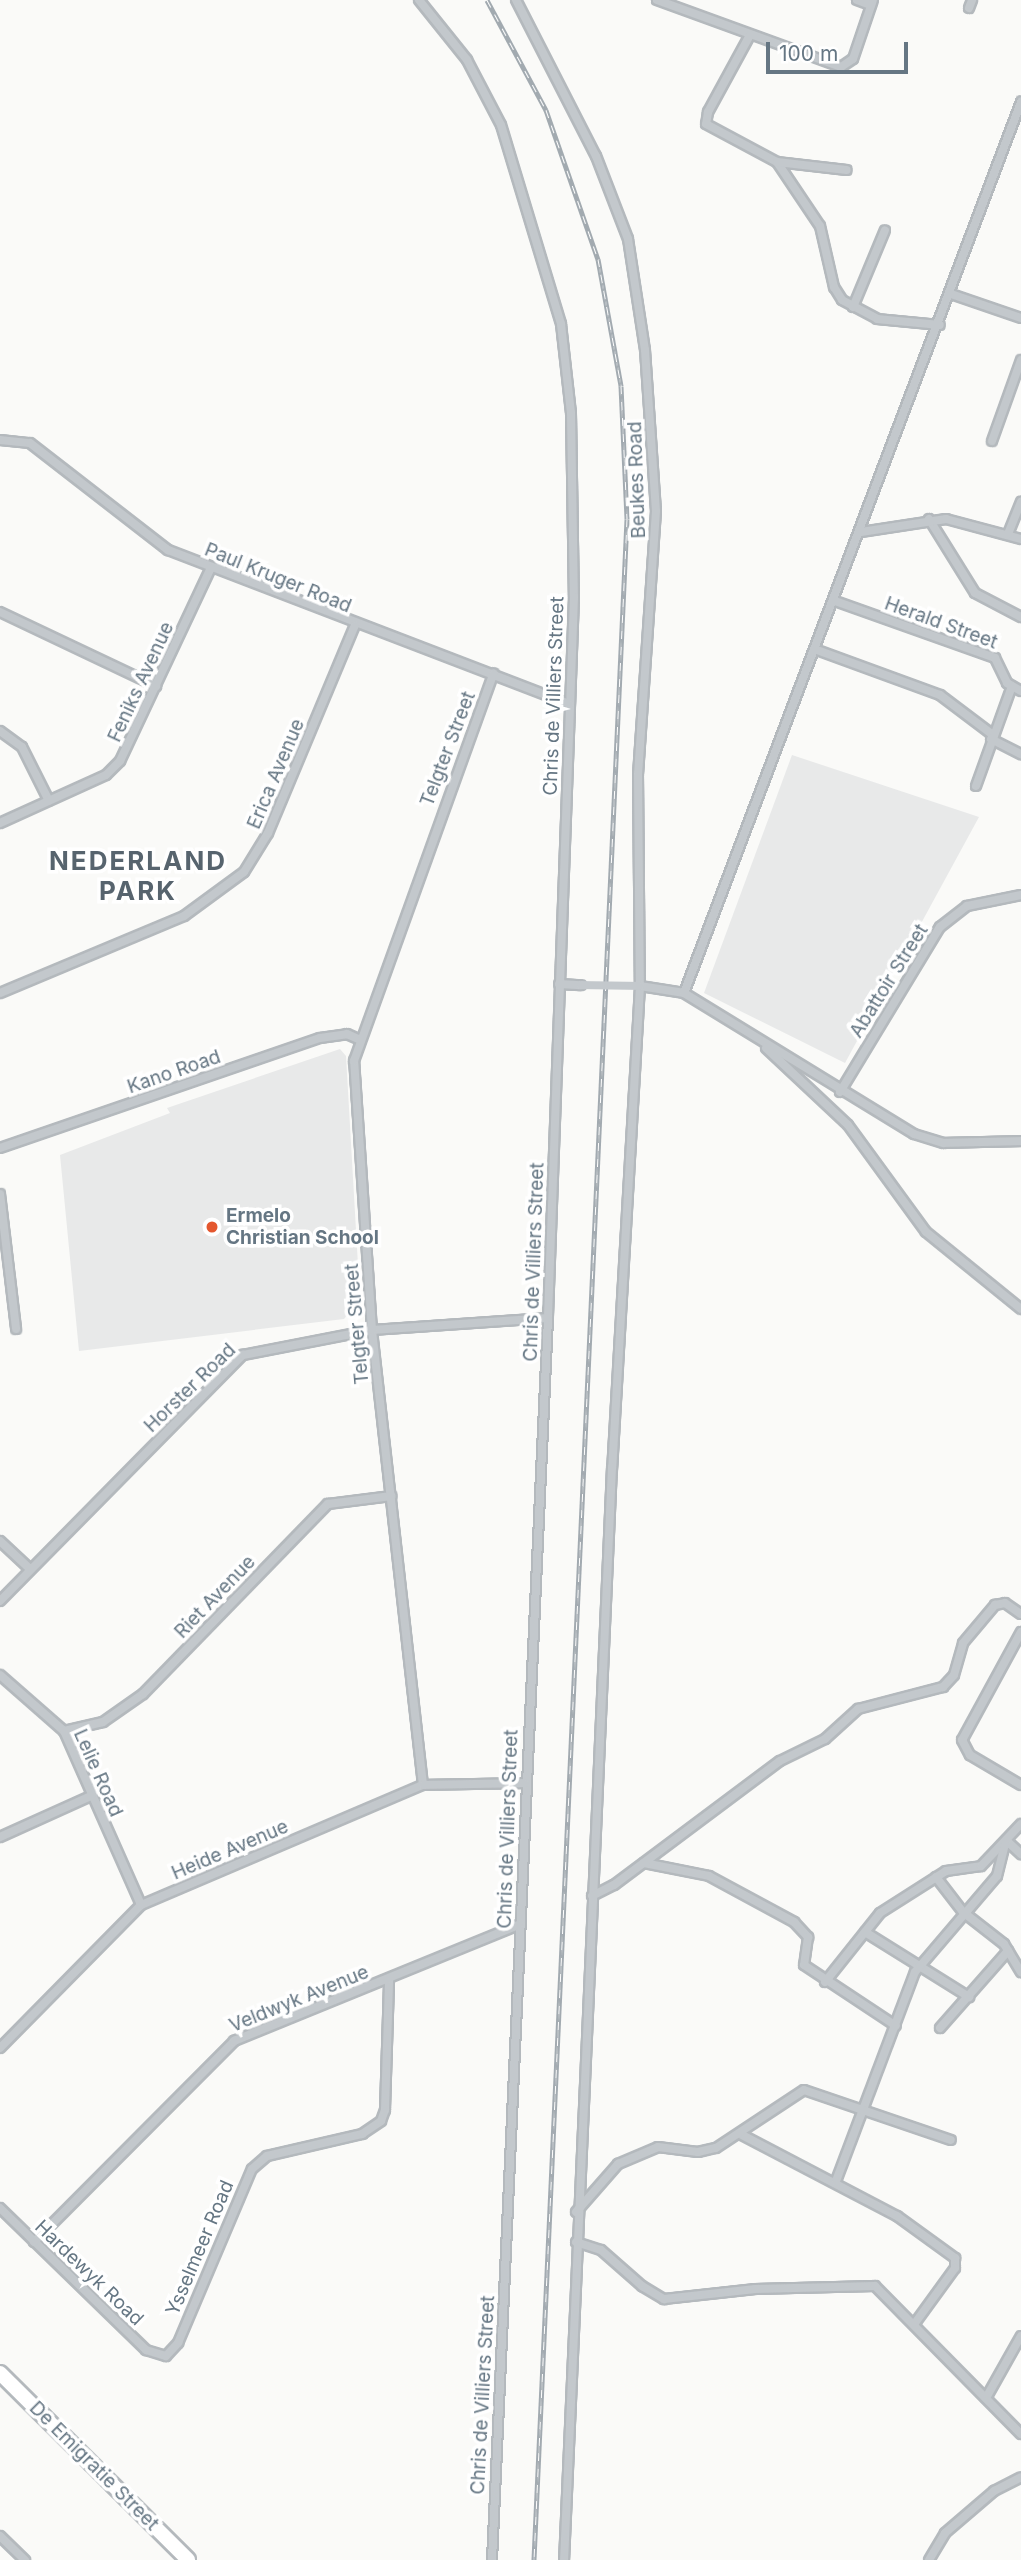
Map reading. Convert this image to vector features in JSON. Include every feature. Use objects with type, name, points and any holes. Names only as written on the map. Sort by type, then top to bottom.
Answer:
[{"type":"highway","name":"De Emigratie Street","points":[[0,2373],[188,2560]]},
{"type":"street","name":"Chris de Villiers Street","points":[[419,0],[467,60],[494,105],[561,324],[571,413],[570,704],[548,1318],[492,2560]]},
{"type":"street","name":"Beukes Road","points":[[516,0],[582,126],[620,214],[634,268],[645,350],[656,511],[638,774],[640,986],[576,2213],[564,2560]]},
{"type":"street","points":[[657,0],[750,35],[845,66],[853,59],[872,3],[857,0]]},
{"type":"street","points":[[750,35],[705,122],[777,162],[847,170]]},
{"type":"street","points":[[684,993],[817,650],[1021,103]]},
{"type":"street","points":[[777,162],[820,226],[837,294],[853,307],[877,319],[940,325]]},
{"type":"street","points":[[853,307],[885,230]]},
{"type":"street","points":[[951,294],[1021,318]]},
{"type":"street","points":[[992,441],[1021,360]]},
{"type":"street","name":"Paul Kruger Road","points":[[0,440],[30,443],[150,540],[211,568],[355,625],[494,673],[570,704]]},
{"type":"street","points":[[1007,534],[1021,502]]},
{"type":"street","points":[[861,532],[929,519],[958,520],[1021,539]]},
{"type":"street","points":[[929,519],[969,587],[986,602],[1021,617]]},
{"type":"street","name":"Feniks Avenue","points":[[0,823],[113,770],[211,568]]},
{"type":"street","name":"Herald Street","points":[[835,601],[995,658],[1012,686],[1021,691]]},
{"type":"street","points":[[0,612],[156,686]]},
{"type":"street","name":"Erica Avenue","points":[[0,993],[184,916],[244,872],[268,833],[355,625]]},
{"type":"street","points":[[817,650],[940,695],[992,737],[1021,754]]},
{"type":"street","name":"Telgter Street","points":[[423,1785],[372,1330],[354,1090],[358,1039],[494,673]]},
{"type":"street","points":[[976,786],[1012,686]]},
{"type":"street","points":[[0,731],[22,747],[49,801]]},
{"type":"street","name":"Abattoir Street","points":[[840,1092],[940,927],[967,906],[1021,895]]},
{"type":"street","points":[[559,984],[640,986],[684,993],[809,1074],[934,1141],[1021,1141]]},
{"type":"street","name":"Kano Road","points":[[0,1148],[320,1038],[338,1034],[358,1039]]},
{"type":"street","points":[[762,1043],[848,1125],[926,1232],[1021,1309]]},
{"type":"street","points":[[0,1194],[16,1329]]},
{"type":"street","name":"Horster Road","points":[[0,1601],[237,1359],[265,1348],[372,1330],[548,1318]]},
{"type":"street","name":"Riet Avenue","points":[[64,1731],[103,1722],[143,1694],[328,1504],[391,1496]]},
{"type":"street","points":[[0,1541],[30,1569]]},
{"type":"street","points":[[592,1896],[644,1863],[780,1760],[825,1739],[859,1710],[943,1687],[954,1675],[963,1643],[995,1605],[1005,1603],[1021,1614]]},
{"type":"street","points":[[1021,1632],[962,1740],[970,1755],[1021,1786]]},
{"type":"street","name":"Lelie Road","points":[[0,1675],[48,1721],[64,1731],[141,1905]]},
{"type":"street","name":"Heide Avenue","points":[[0,2048],[141,1905],[423,1785],[525,1783]]},
{"type":"street","points":[[0,1837],[91,1797]]},
{"type":"street","points":[[825,1982],[885,1910],[936,1877],[958,1867],[981,1866],[1006,1843],[1021,1824]]},
{"type":"street","points":[[1006,1843],[1021,1854]]},
{"type":"street","points":[[836,2181],[865,2112],[919,1966],[963,1912],[997,1876],[1006,1843]]},
{"type":"street","points":[[644,1863],[709,1876],[794,1922],[807,1937],[803,1964],[825,1982],[896,2026]]},
{"type":"street","points":[[936,1877],[963,1912],[1008,1951],[1021,1972]]},
{"type":"street","name":"Veldwyk Avenue","points":[[34,2242],[234,2041],[388,1981],[520,1924]]},
{"type":"street","points":[[865,1932],[969,1997]]},
{"type":"street","points":[[940,2028],[1008,1951]]},
{"type":"street","name":"Ysselmeer Road","points":[[158,2357],[166,2356],[177,2343],[252,2169],[267,2157],[362,2134],[381,2121],[385,2110],[388,1981]]},
{"type":"street","points":[[576,2213],[618,2164],[658,2147],[698,2152],[742,2135],[783,2101],[804,2090],[951,2140]]},
{"type":"street","points":[[742,2135],[836,2181],[924,2232],[955,2259],[955,2268],[915,2323]]},
{"type":"street","name":"Hardewyk Road","points":[[0,2208],[158,2357]]},
{"type":"street","points":[[576,2242],[601,2250],[642,2286],[664,2299],[870,2284],[915,2323],[1021,2434]]},
{"type":"street","points":[[986,2398],[1021,2336]]},
{"type":"street","points":[[929,2560],[945,2533],[995,2490],[1021,2477]]},
{"type":"street","points":[[0,2536],[25,2560]]},
{"type":"shaded area","points":[[792,755],[979,817],[845,1063],[704,993]]},
{"type":"shaded area","name":"Ermelo Christian School","points":[[340,1049],[346,1056],[360,1300],[344,1319],[79,1351],[60,1155],[170,1113],[167,1108]]},
{"type":"railway","points":[[487,0],[546,110],[598,259],[621,386],[627,519],[534,2560]]},
{"type":"place","name":"Ermelo Christian School","points":[[212,1227]]},
{"type":"district","name":"NEDERLAND PARK","points":[[138,876]]}]
